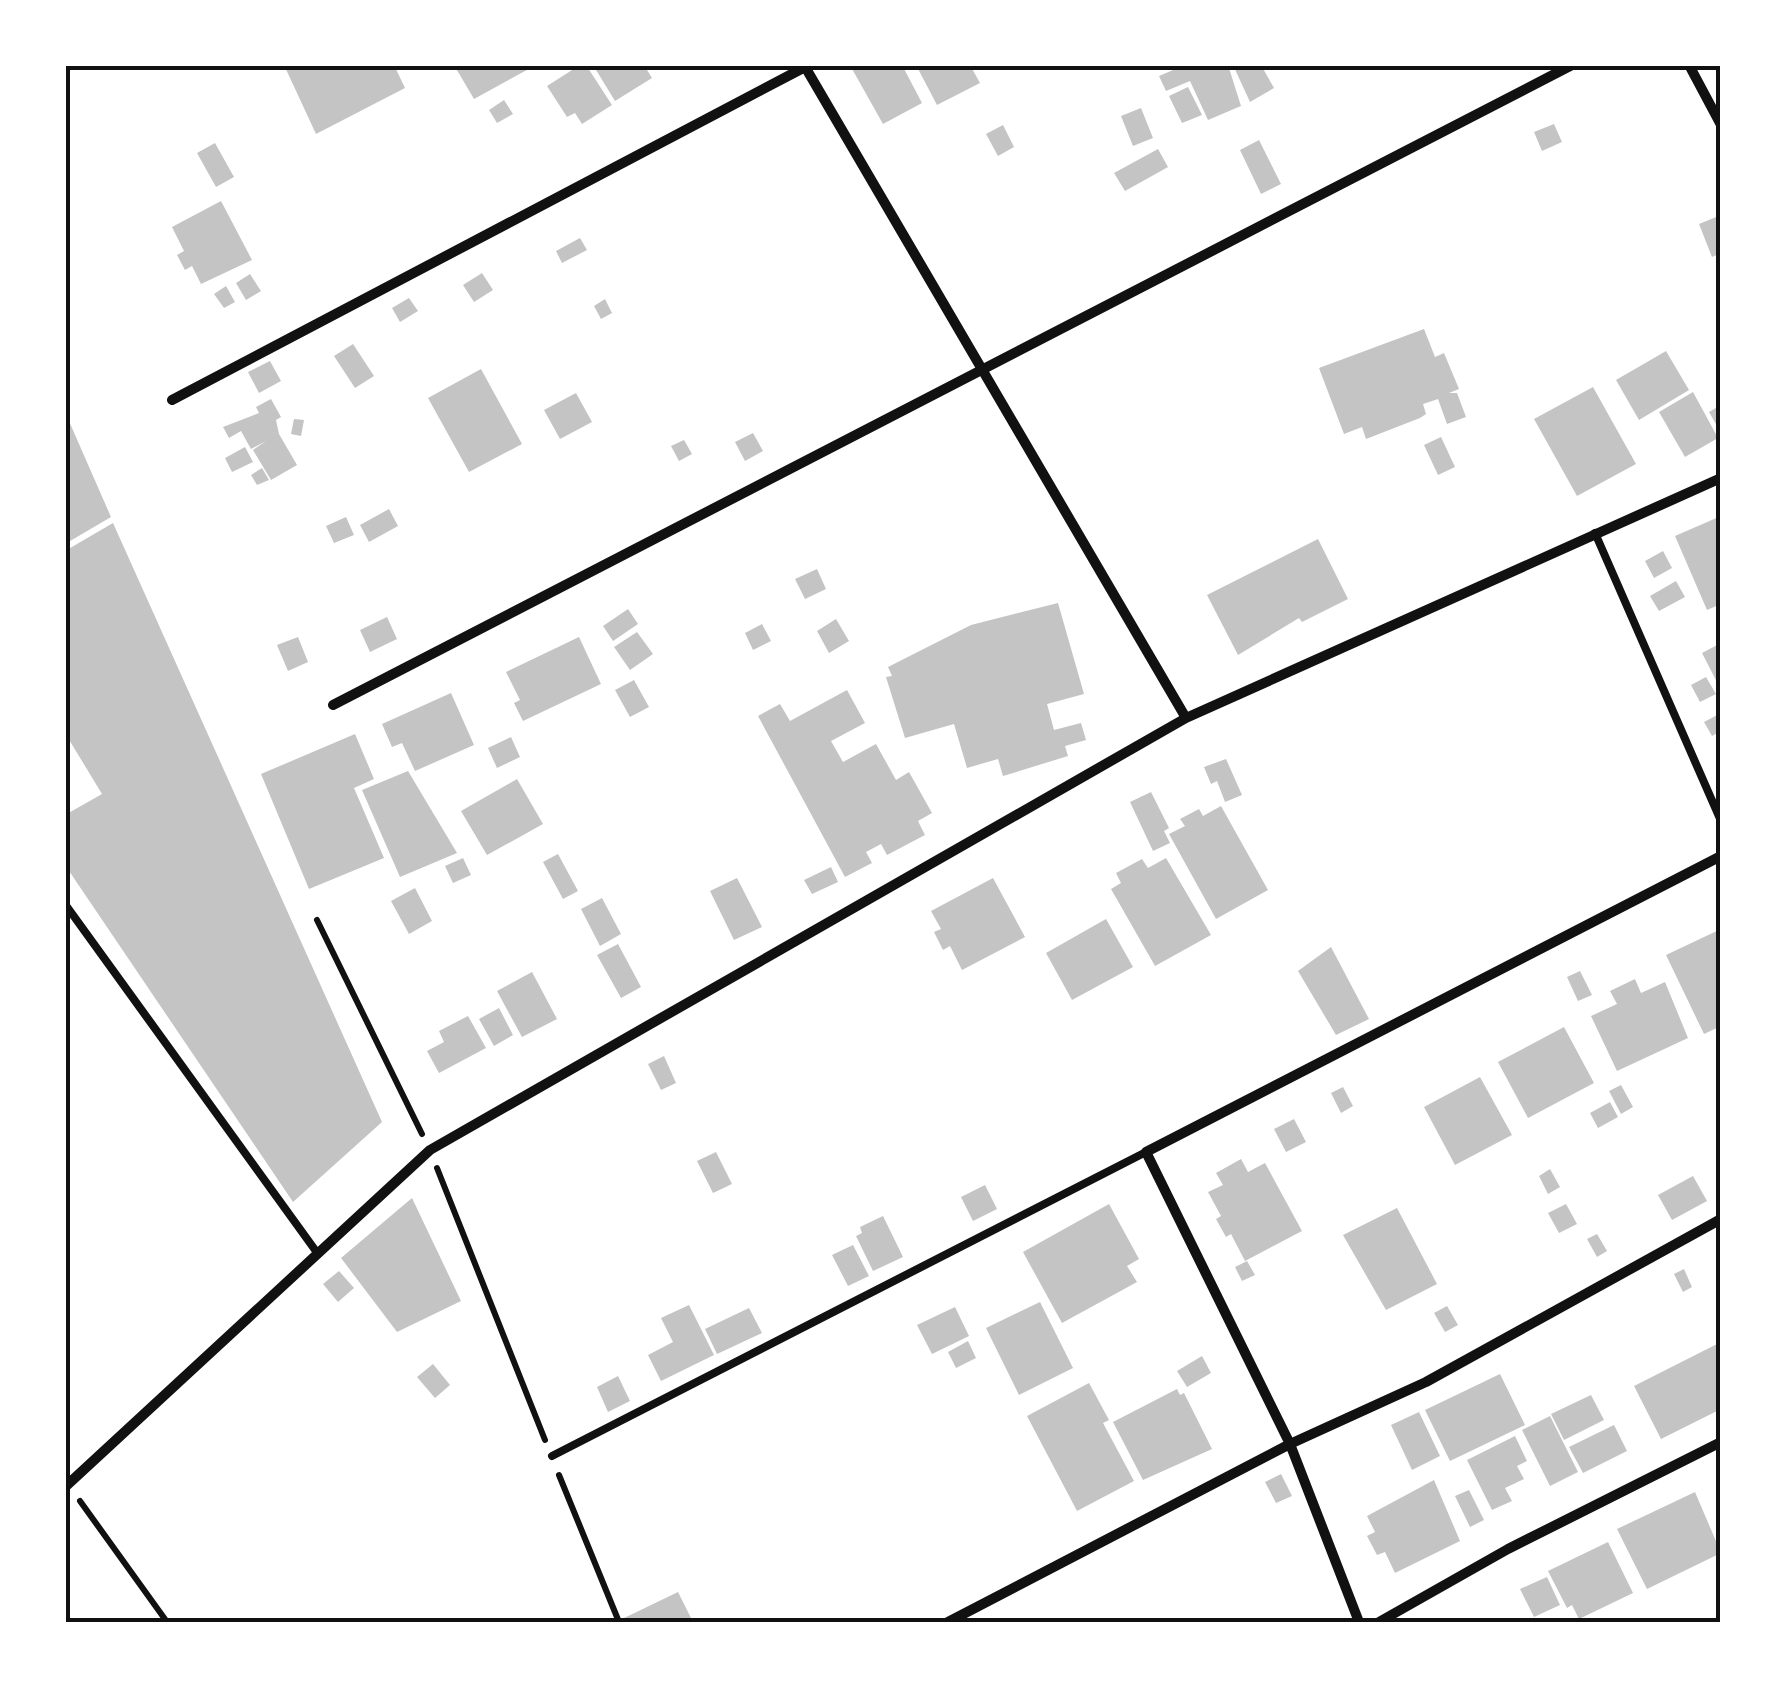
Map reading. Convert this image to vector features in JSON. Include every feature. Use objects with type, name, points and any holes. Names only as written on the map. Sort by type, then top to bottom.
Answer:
[{"type":"street","points":[[334,705],[1572,65]]},
{"type":"street","points":[[1689,65],[1721,126]]},
{"type":"street","points":[[172,400],[806,66],[1186,718]]},
{"type":"street","points":[[67,1485],[430,1150],[1186,718],[1721,478]]},
{"type":"street","points":[[1359,1622],[1290,1444],[1146,1152],[1721,856]]},
{"type":"street","points":[[948,1622],[1290,1444],[1426,1382],[1721,1219]]},
{"type":"street","points":[[1380,1622],[1508,1548],[1721,1442]]},
{"type":"lane","points":[[1595,532],[1721,820]]},
{"type":"lane","points":[[65,904],[318,1254]]},
{"type":"lane","points":[[552,1456],[1146,1152]]},
{"type":"path","points":[[317,920],[430,1150],[618,1622]]},
{"type":"path","points":[[67,1485],[167,1622]]},
{"type":"building","points":[[284,65],[394,65],[405,88],[316,134]]},
{"type":"building","points":[[454,65],[536,65],[474,99]]},
{"type":"building","points":[[586,65],[612,105],[582,124],[575,113],[567,117],[547,86]]},
{"type":"building","points":[[593,65],[644,65],[652,78],[615,101]]},
{"type":"building","points":[[902,65],[922,103],[883,124],[851,67]]},
{"type":"building","points":[[916,65],[970,65],[980,83],[937,105]]},
{"type":"building","points":[[1185,65],[1228,65],[1241,106],[1208,120],[1190,81],[1166,91],[1159,76]]},
{"type":"building","points":[[1233,65],[1261,65],[1274,88],[1250,102]]},
{"type":"building","points":[[1188,87],[1202,115],[1182,123],[1169,96]]},
{"type":"building","points":[[504,100],[513,114],[497,123],[489,110]]},
{"type":"building","points":[[1141,108],[1153,138],[1133,146],[1121,116]]},
{"type":"building","points":[[1554,124],[1562,142],[1542,151],[1534,132]]},
{"type":"building","points":[[1003,125],[1014,147],[998,156],[986,134]]},
{"type":"building","points":[[1259,140],[1281,184],[1261,194],[1240,150]]},
{"type":"building","points":[[215,143],[234,177],[216,187],[197,153]]},
{"type":"building","points":[[1158,149],[1168,167],[1125,191],[1114,173]]},
{"type":"building","points":[[221,201],[252,260],[201,284],[192,266],[185,270],[177,255],[184,251],[172,227]]},
{"type":"building","points":[[1721,215],[1721,253],[1712,257],[1699,224]]},
{"type":"building","points":[[580,238],[587,250],[562,263],[556,251]]},
{"type":"building","points":[[482,273],[493,290],[474,302],[463,285]]},
{"type":"building","points":[[250,274],[261,291],[246,300],[236,283]]},
{"type":"building","points":[[226,286],[235,302],[224,308],[214,294]]},
{"type":"building","points":[[409,298],[418,311],[400,322],[392,308]]},
{"type":"building","points":[[605,299],[612,313],[601,319],[594,306]]},
{"type":"building","points":[[1424,329],[1435,357],[1444,353],[1459,389],[1449,393],[1457,393],[1466,417],[1447,424],[1438,399],[1423,404],[1426,414],[1420,418],[1366,439],[1362,427],[1344,434],[1319,368]]},
{"type":"building","points":[[353,344],[374,376],[355,388],[334,356]]},
{"type":"building","points":[[1666,351],[1689,390],[1639,420],[1616,380]]},
{"type":"building","points":[[270,361],[281,381],[259,393],[248,372]]},
{"type":"building","points":[[481,369],[522,444],[469,472],[428,398]]},
{"type":"building","points":[[1593,387],[1636,464],[1577,496],[1534,419]]},
{"type":"building","points":[[1693,392],[1718,438],[1685,457],[1659,412]]},
{"type":"building","points":[[576,393],[592,422],[560,439],[544,410]]},
{"type":"building","points":[[271,399],[281,417],[276,420],[279,434],[297,465],[271,480],[253,450],[266,441],[251,449],[241,431],[229,438],[223,427],[259,413],[256,407]]},
{"type":"building","points":[[1721,405],[1721,433],[1709,412]]},
{"type":"building","points":[[65,412],[111,517],[65,544]]},
{"type":"building","points":[[294,419],[304,420],[301,436],[291,434]]},
{"type":"building","points":[[753,433],[763,451],[745,461],[735,442]]},
{"type":"building","points":[[1441,437],[1455,467],[1438,475],[1424,445]]},
{"type":"building","points":[[684,440],[692,454],[679,461],[671,446]]},
{"type":"building","points":[[245,447],[253,462],[232,472],[225,458]]},
{"type":"building","points":[[262,468],[269,480],[257,485],[251,475]]},
{"type":"building","points":[[389,509],[398,526],[369,542],[360,525]]},
{"type":"building","points":[[1721,516],[1721,604],[1707,610],[1675,536]]},
{"type":"building","points":[[346,517],[354,535],[334,543],[326,526]]},
{"type":"building","points":[[113,523],[382,1122],[293,1202],[65,865],[65,815],[102,794],[65,733],[65,551]]},
{"type":"building","points":[[1318,539],[1348,599],[1302,622],[1299,618],[1238,655],[1207,595]]},
{"type":"building","points":[[1663,551],[1672,568],[1654,578],[1645,561]]},
{"type":"building","points":[[817,569],[826,589],[805,599],[795,579]]},
{"type":"building","points":[[1676,581],[1685,597],[1659,611],[1650,596]]},
{"type":"building","points":[[1058,603],[1084,694],[1047,704],[1054,730],[1081,723],[1086,740],[1065,746],[1068,756],[1003,776],[998,759],[967,768],[954,724],[905,738],[886,677],[892,676],[888,667],[971,625]]},
{"type":"building","points":[[628,609],[638,624],[613,641],[603,626]]},
{"type":"building","points":[[387,617],[397,639],[370,652],[360,630]]},
{"type":"building","points":[[836,619],[849,641],[829,653],[817,631]]},
{"type":"building","points":[[762,624],[771,641],[753,650],[745,633]]},
{"type":"building","points":[[637,632],[653,654],[630,670],[614,647]]},
{"type":"building","points":[[298,637],[308,662],[288,671],[277,645]]},
{"type":"building","points":[[579,637],[601,684],[523,721],[514,703],[520,700],[506,672]]},
{"type":"building","points":[[1721,643],[1721,690],[1702,653]]},
{"type":"building","points":[[1706,677],[1716,694],[1700,702],[1691,685]]},
{"type":"building","points":[[634,680],[649,707],[630,717],[615,690]]},
{"type":"building","points":[[847,690],[865,723],[831,741],[843,762],[876,744],[896,780],[909,772],[932,813],[918,821],[925,835],[887,855],[881,844],[866,852],[872,863],[845,877],[758,716],[780,704],[790,721]]},
{"type":"building","points":[[451,693],[474,745],[415,771],[402,743],[392,747],[382,724]]},
{"type":"building","points":[[1721,713],[1721,731],[1712,736],[1704,722]]},
{"type":"building","points":[[355,734],[374,779],[354,788],[384,858],[309,889],[261,774]]},
{"type":"building","points":[[511,737],[520,757],[497,768],[488,748]]},
{"type":"building","points":[[1226,759],[1242,795],[1225,802],[1217,781],[1211,784],[1204,767]]},
{"type":"building","points":[[408,771],[457,853],[400,877],[362,790]]},
{"type":"building","points":[[517,779],[543,824],[487,855],[461,811]]},
{"type":"building","points":[[1151,792],[1169,828],[1164,831],[1170,843],[1153,851],[1130,802]]},
{"type":"building","points":[[1221,806],[1268,890],[1216,919],[1169,834],[1185,826],[1180,819],[1199,809],[1203,816]]},
{"type":"building","points":[[558,854],[578,891],[563,899],[543,862]]},
{"type":"building","points":[[463,858],[471,875],[453,883],[445,866]]},
{"type":"building","points":[[1166,858],[1211,935],[1155,966],[1111,889],[1121,883],[1116,873],[1142,859],[1148,868]]},
{"type":"building","points":[[831,867],[838,882],[812,894],[804,880]]},
{"type":"building","points":[[737,878],[762,927],[734,940],[710,891]]},
{"type":"building","points":[[993,878],[1025,937],[962,970],[950,946],[943,950],[934,932],[941,929],[931,911]]},
{"type":"building","points":[[415,888],[432,921],[409,934],[391,901]]},
{"type":"building","points":[[602,898],[621,934],[600,946],[581,909]]},
{"type":"building","points":[[1106,919],[1133,967],[1072,1000],[1046,953]]},
{"type":"building","points":[[1721,929],[1721,1026],[1704,1034],[1666,955]]},
{"type":"building","points":[[618,944],[641,987],[621,998],[597,955]]},
{"type":"building","points":[[1331,947],[1369,1019],[1336,1035],[1298,971]]},
{"type":"building","points":[[1580,971],[1592,995],[1578,1001],[1567,977]]},
{"type":"building","points":[[532,972],[557,1019],[522,1037],[497,991]]},
{"type":"building","points":[[1635,979],[1641,993],[1665,982],[1688,1038],[1617,1071],[1591,1016],[1617,1004],[1610,991]]},
{"type":"building","points":[[499,1008],[513,1035],[494,1046],[479,1019]]},
{"type":"building","points":[[468,1016],[486,1048],[439,1073],[427,1051],[444,1042],[439,1031]]},
{"type":"building","points":[[1564,1027],[1594,1083],[1528,1118],[1498,1062]]},
{"type":"building","points":[[664,1056],[676,1083],[661,1090],[648,1064]]},
{"type":"building","points":[[1480,1077],[1512,1135],[1455,1165],[1424,1107]]},
{"type":"building","points":[[1621,1085],[1633,1107],[1621,1114],[1609,1091]]},
{"type":"building","points":[[1343,1087],[1353,1106],[1341,1113],[1331,1093]]},
{"type":"building","points":[[1610,1102],[1618,1117],[1598,1128],[1590,1113]]},
{"type":"building","points":[[1294,1119],[1306,1142],[1286,1152],[1274,1129]]},
{"type":"building","points":[[716,1152],[732,1184],[713,1193],[697,1161]]},
{"type":"building","points":[[1241,1159],[1248,1172],[1265,1163],[1302,1231],[1245,1261],[1231,1234],[1226,1237],[1216,1219],[1221,1216],[1208,1192],[1223,1185],[1216,1173]]},
{"type":"building","points":[[1550,1169],[1560,1187],[1548,1194],[1539,1176]]},
{"type":"building","points":[[1693,1176],[1707,1201],[1672,1220],[1658,1195]]},
{"type":"building","points":[[985,1185],[997,1209],[973,1221],[961,1197]]},
{"type":"building","points":[[412,1198],[461,1301],[397,1332],[341,1258]]},
{"type":"building","points":[[1109,1204],[1139,1259],[1127,1266],[1137,1282],[1062,1323],[1023,1252]]},
{"type":"building","points":[[1566,1204],[1577,1224],[1559,1233],[1548,1213]]},
{"type":"building","points":[[1397,1208],[1437,1284],[1386,1310],[1343,1235]]},
{"type":"building","points":[[883,1216],[903,1257],[873,1271],[856,1236],[862,1233],[860,1227]]},
{"type":"building","points":[[1597,1234],[1607,1251],[1597,1257],[1587,1239]]},
{"type":"building","points":[[853,1245],[869,1276],[848,1286],[832,1255]]},
{"type":"building","points":[[1247,1261],[1255,1275],[1242,1281],[1235,1267]]},
{"type":"building","points":[[1684,1269],[1692,1287],[1683,1292],[1674,1274]]},
{"type":"building","points":[[339,1271],[354,1288],[338,1302],[323,1284]]},
{"type":"building","points":[[1040,1302],[1073,1368],[1019,1395],[986,1328]]},
{"type":"building","points":[[689,1305],[714,1355],[661,1381],[648,1355],[673,1342],[661,1318]]},
{"type":"building","points":[[1447,1306],[1458,1325],[1445,1332],[1434,1313]]},
{"type":"building","points":[[955,1307],[969,1336],[932,1354],[917,1325]]},
{"type":"building","points":[[749,1308],[762,1333],[717,1354],[705,1329]]},
{"type":"building","points":[[968,1341],[976,1358],[956,1368],[948,1352]]},
{"type":"building","points":[[1721,1342],[1721,1409],[1661,1439],[1634,1386]]},
{"type":"building","points":[[1202,1356],[1211,1373],[1187,1387],[1177,1371]]},
{"type":"building","points":[[433,1364],[450,1385],[435,1398],[417,1377]]},
{"type":"building","points":[[1500,1374],[1525,1425],[1450,1461],[1425,1410]]},
{"type":"building","points":[[618,1376],[630,1401],[608,1412],[597,1387]]},
{"type":"building","points":[[1089,1383],[1109,1420],[1103,1423],[1134,1481],[1077,1511],[1027,1416]]},
{"type":"building","points":[[1177,1389],[1180,1395],[1184,1393],[1212,1449],[1143,1480],[1113,1422]]},
{"type":"building","points":[[1591,1395],[1604,1420],[1564,1440],[1551,1414]]},
{"type":"building","points":[[1419,1412],[1440,1456],[1412,1470],[1391,1425]]},
{"type":"building","points":[[1550,1416],[1578,1472],[1550,1486],[1522,1430]]},
{"type":"building","points":[[1614,1425],[1627,1451],[1583,1473],[1569,1447]]},
{"type":"building","points":[[1515,1436],[1527,1461],[1517,1466],[1524,1479],[1505,1488],[1512,1501],[1492,1510],[1467,1460]]},
{"type":"building","points":[[1281,1474],[1292,1496],[1276,1503],[1265,1482]]},
{"type":"building","points":[[1434,1480],[1460,1541],[1395,1573],[1385,1552],[1377,1555],[1367,1536],[1375,1532],[1367,1516]]},
{"type":"building","points":[[1469,1490],[1484,1520],[1470,1527],[1455,1496]]},
{"type":"building","points":[[1695,1492],[1721,1553],[1647,1589],[1617,1529]]},
{"type":"building","points":[[1608,1542],[1633,1593],[1579,1619],[1572,1605],[1567,1608],[1548,1571]]},
{"type":"building","points":[[1547,1577],[1560,1605],[1534,1617],[1520,1589]]},
{"type":"building","points":[[678,1592],[693,1622],[623,1622],[622,1619]]}]
